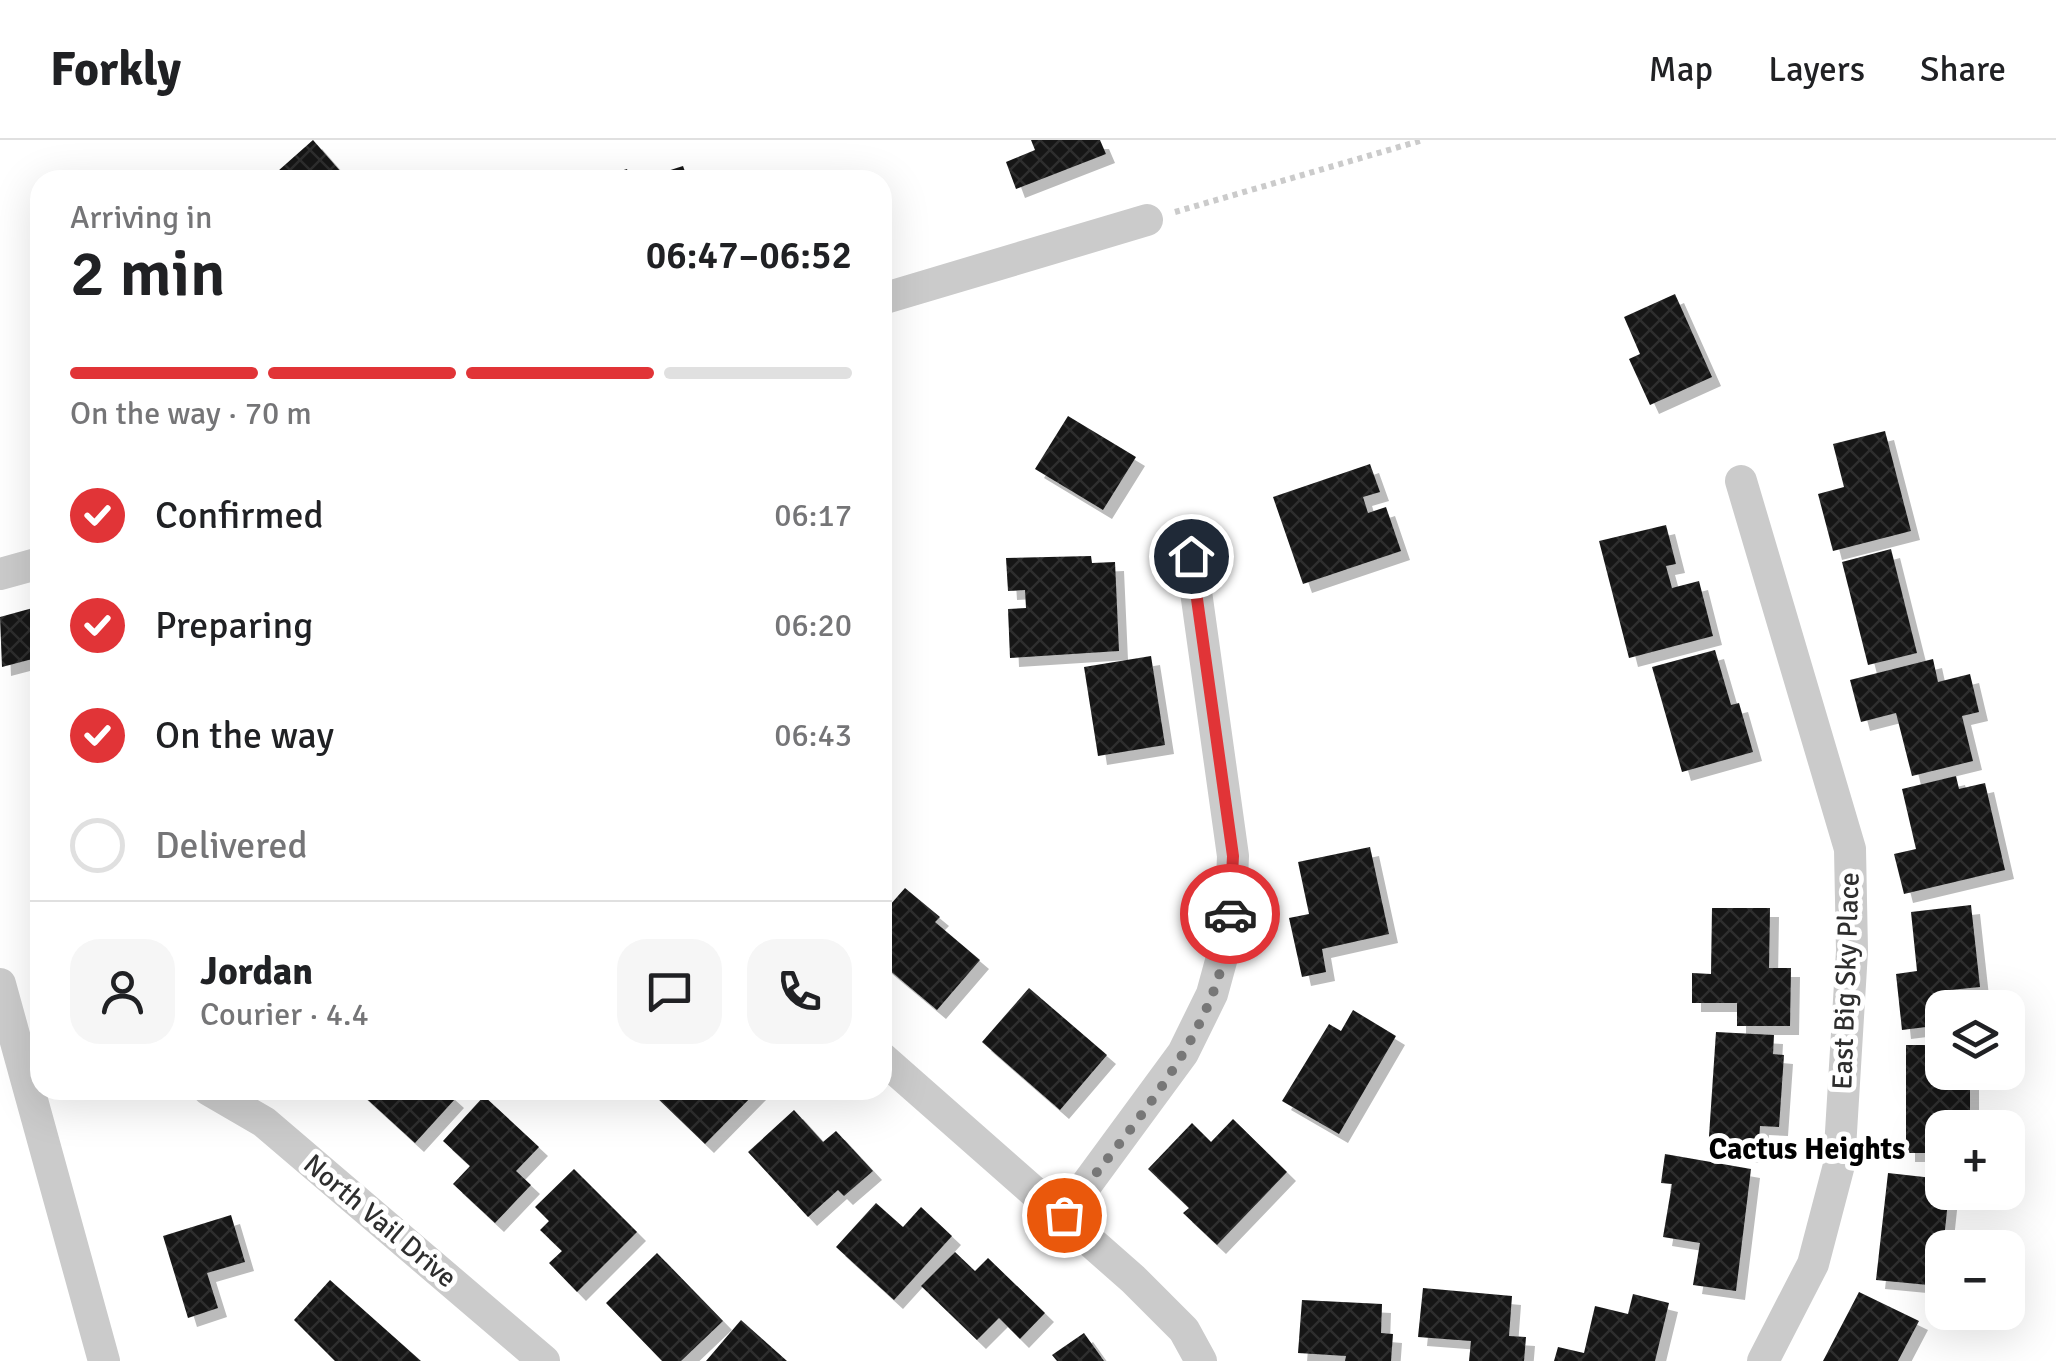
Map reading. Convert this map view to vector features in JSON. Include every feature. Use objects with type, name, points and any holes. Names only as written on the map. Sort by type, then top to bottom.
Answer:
[{"type":"street","points":[[892,296],[1147,220]]},
{"type":"street","name":"East Big Sky Place","points":[[1741,482],[1850,849],[1852,951],[1839,1165],[1812,1264],[1763,1361]]},
{"type":"street","points":[[1064,1215],[1183,1053],[1212,994],[1230,928],[1233,856],[1191,556]]},
{"type":"street","points":[[0,574],[30,566]]},
{"type":"street","points":[[0,984],[30,1062]]},
{"type":"street","points":[[892,1067],[1064,1215],[1184,1330],[1201,1361]]},
{"type":"street","points":[[44,1100],[104,1361]]},
{"type":"street","name":"North Vail Drive","points":[[226,1100],[264,1122],[544,1361]]},
{"type":"path","points":[[1147,220],[1424,140]]},
{"type":"building","points":[[313,140],[339,170],[279,170]]},
{"type":"building","points":[[1031,140],[1100,140],[1106,154],[1016,189],[1006,162],[1035,150]]},
{"type":"building","points":[[1675,294],[1712,377],[1650,405],[1629,359],[1640,354],[1624,317]]},
{"type":"building","points":[[1068,416],[1136,457],[1103,510],[1035,469]]},
{"type":"building","points":[[1885,431],[1911,531],[1833,551],[1818,494],[1844,487],[1833,444]]},
{"type":"building","points":[[1370,464],[1380,492],[1363,497],[1368,513],[1386,507],[1401,551],[1303,584],[1273,497]]},
{"type":"building","points":[[1666,525],[1676,564],[1666,566],[1672,588],[1699,581],[1713,636],[1629,658],[1599,541]]},
{"type":"building","points":[[1891,549],[1917,653],[1868,665],[1842,562]]},
{"type":"building","points":[[1091,556],[1092,563],[1115,562],[1119,651],[1010,658],[1008,609],[1026,608],[1025,590],[1008,591],[1006,558]]},
{"type":"building","points":[[30,609],[30,660],[2,667],[0,617]]},
{"type":"building","points":[[1715,650],[1731,705],[1739,703],[1753,752],[1682,772],[1652,667]]},
{"type":"building","points":[[1151,656],[1165,745],[1098,756],[1084,667]]},
{"type":"building","points":[[1933,659],[1938,682],[1970,674],[1979,712],[1962,716],[1973,761],[1912,776],[1896,713],[1861,722],[1850,680]]},
{"type":"building","points":[[1956,776],[1959,789],[1985,783],[2005,870],[1904,894],[1894,854],[1916,849],[1902,789]]},
{"type":"building","points":[[1370,847],[1389,934],[1322,949],[1326,972],[1302,977],[1289,918],[1309,914],[1298,862]]},
{"type":"building","points":[[905,888],[940,917],[935,922],[980,960],[937,1010],[892,972],[892,903]]},
{"type":"building","points":[[1971,905],[1980,987],[1925,990],[1925,1027],[1902,1030],[1896,974],[1917,971],[1911,912]]},
{"type":"building","points":[[1712,908],[1770,908],[1769,968],[1791,968],[1790,1026],[1737,1026],[1737,1003],[1692,1003],[1692,973],[1711,974]]},
{"type":"building","points":[[1029,988],[1107,1055],[1060,1110],[982,1042]]},
{"type":"building","points":[[1353,1010],[1396,1036],[1339,1134],[1282,1101],[1329,1024],[1341,1031]]},
{"type":"building","points":[[1716,1032],[1774,1035],[1773,1054],[1784,1055],[1779,1127],[1760,1126],[1758,1154],[1708,1151]]},
{"type":"building","points":[[1906,1045],[1925,1045],[1925,1090],[1970,1090],[1970,1110],[1925,1110],[1925,1153],[1906,1153]]},
{"type":"building","points":[[368,1100],[454,1100],[415,1143]]},
{"type":"building","points":[[480,1100],[488,1100],[539,1147],[516,1171],[531,1185],[495,1223],[453,1184],[470,1166],[443,1141]]},
{"type":"building","points":[[659,1100],[748,1100],[705,1144]]},
{"type":"building","points":[[794,1110],[823,1142],[836,1131],[873,1171],[844,1196],[838,1190],[808,1217],[748,1152]]},
{"type":"building","points":[[1233,1119],[1287,1172],[1217,1245],[1183,1213],[1189,1208],[1148,1169],[1192,1123],[1211,1142]]},
{"type":"building","points":[[1665,1154],[1751,1169],[1736,1291],[1693,1285],[1700,1243],[1663,1237],[1672,1184],[1661,1183]]},
{"type":"building","points":[[574,1169],[637,1232],[577,1292],[549,1263],[562,1251],[540,1230],[549,1221],[535,1207]]},
{"type":"building","points":[[1888,1173],[1925,1177],[1925,1210],[1947,1210],[1945,1230],[1925,1230],[1925,1285],[1876,1280]]},
{"type":"building","points":[[876,1203],[903,1227],[921,1207],[952,1236],[894,1300],[836,1247]]},
{"type":"building","points":[[231,1215],[245,1262],[207,1273],[218,1308],[188,1318],[163,1236]]},
{"type":"building","points":[[955,1252],[975,1271],[988,1258],[1045,1313],[1020,1339],[999,1318],[977,1340],[921,1286]]},
{"type":"building","points":[[657,1253],[723,1321],[681,1361],[662,1361],[606,1303]]},
{"type":"building","points":[[330,1280],[421,1361],[335,1361],[294,1320]]},
{"type":"building","points":[[1423,1288],[1512,1296],[1509,1336],[1526,1337],[1524,1361],[1469,1361],[1471,1341],[1418,1337]]},
{"type":"building","points":[[1859,1292],[1919,1321],[1898,1361],[1823,1361]]},
{"type":"building","points":[[1633,1294],[1669,1303],[1655,1361],[1554,1361],[1558,1347],[1584,1353],[1595,1306],[1628,1314]]},
{"type":"building","points":[[1302,1300],[1382,1304],[1381,1333],[1393,1334],[1391,1361],[1345,1361],[1346,1356],[1298,1353]]},
{"type":"building","points":[[741,1320],[787,1361],[706,1361]]},
{"type":"building","points":[[1084,1333],[1104,1361],[1057,1361],[1052,1355]]},
{"type":"way so far","points":[[1064,1215],[1183,1053],[1212,994],[1230,928],[1230,914]]},
{"type":"district","name":"Cactus Heights","points":[[1807,1149]]},
{"type":"route","points":[[1191,556],[1233,856],[1230,914]]}]
